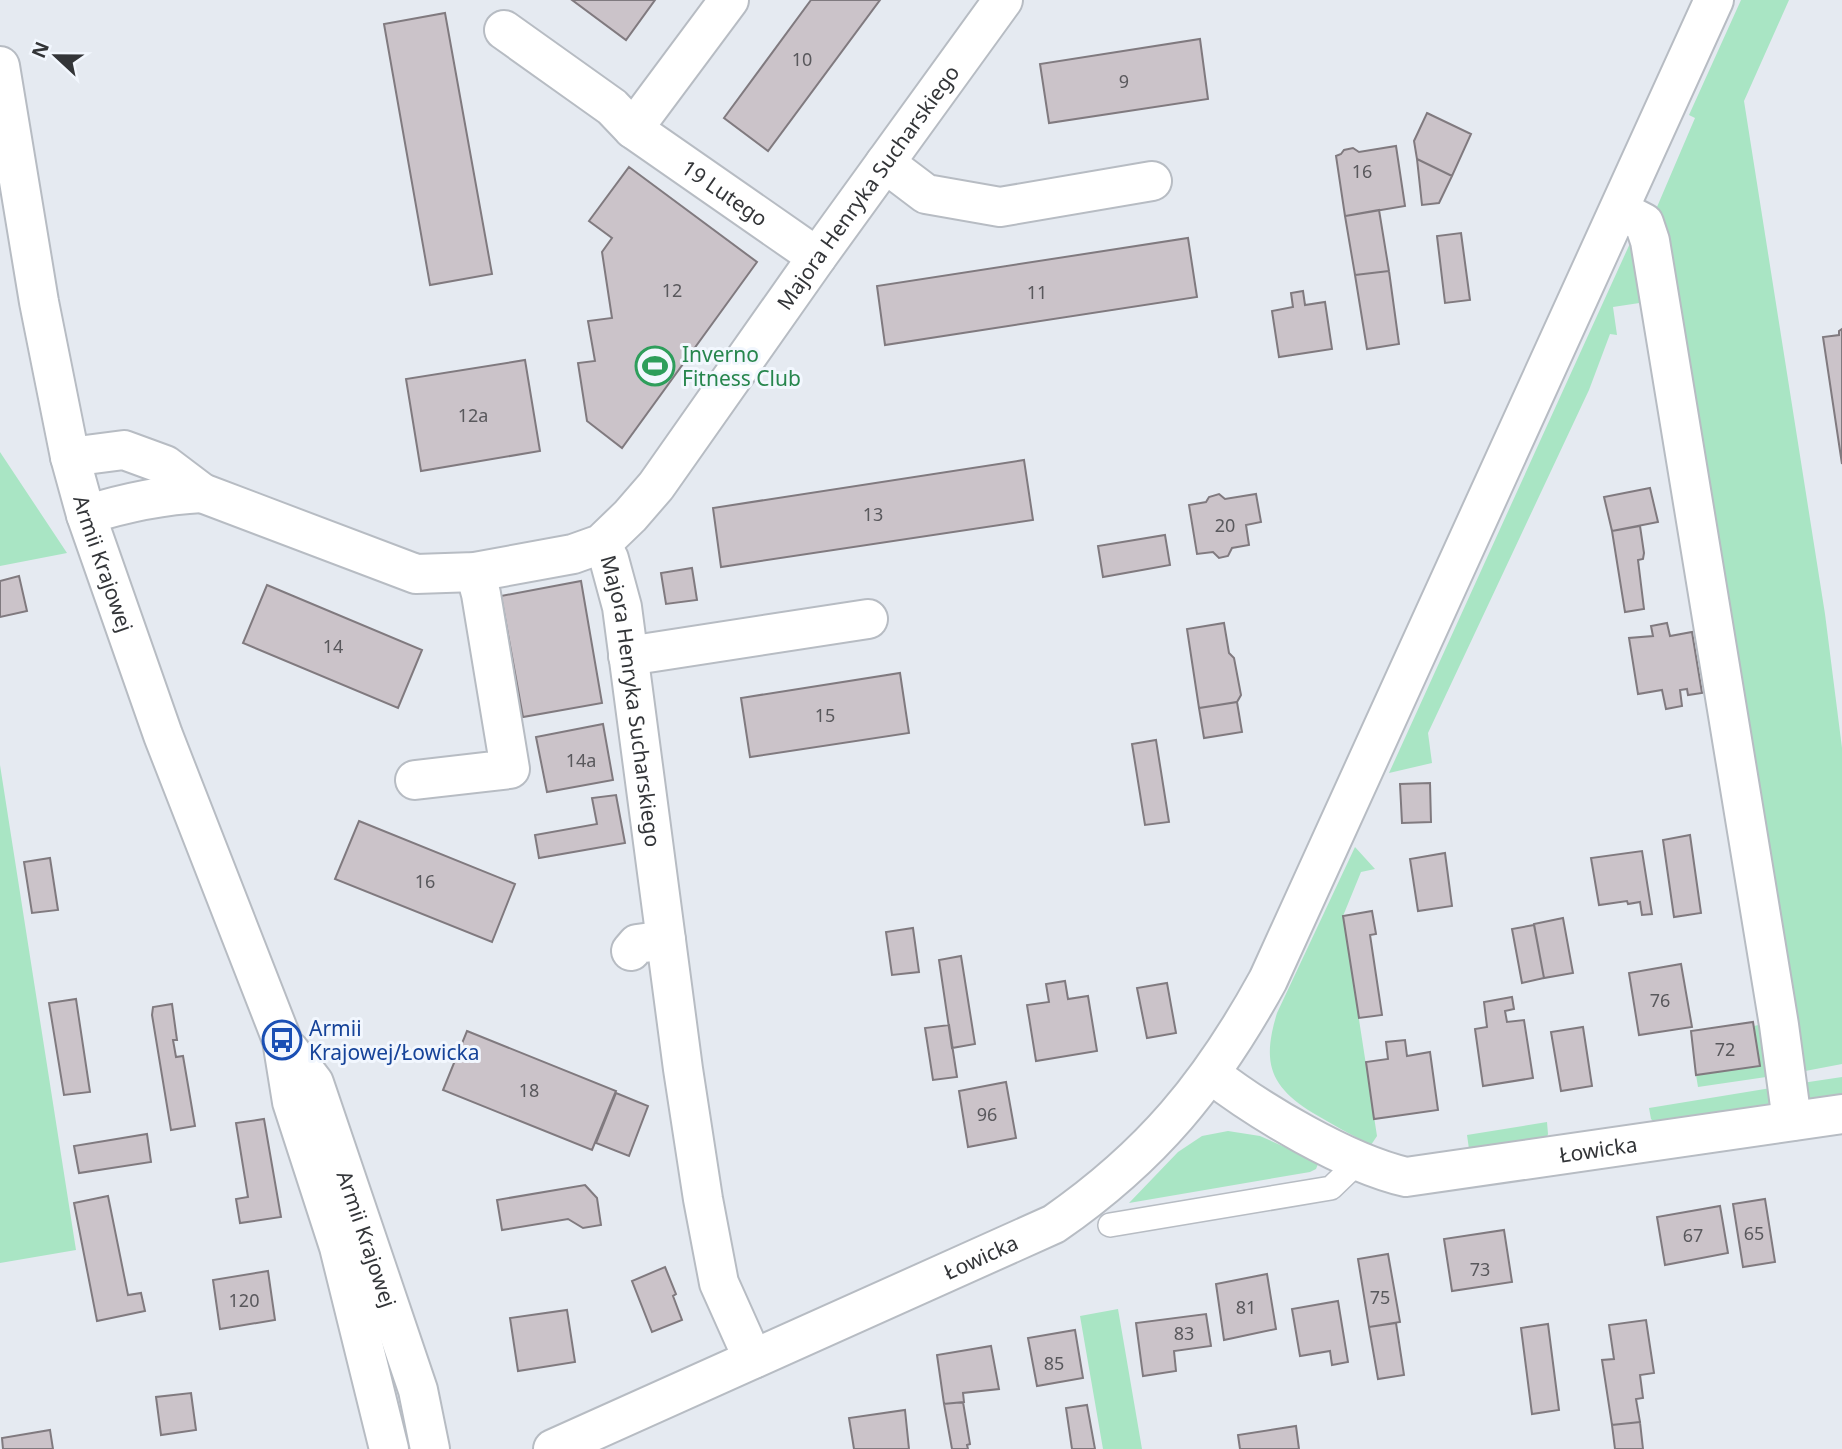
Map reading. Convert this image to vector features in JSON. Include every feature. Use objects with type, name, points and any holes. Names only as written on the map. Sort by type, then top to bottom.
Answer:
[{"type":"street","points":[[632,129],[729,0]]},
{"type":"street","name":"Majora Henryka Sucharskiego","points":[[753,1359],[719,1283],[683,1069],[617,583],[601,544],[656,486],[1003,0]]},
{"type":"street","points":[[1211,1074],[1242,1028],[1274,968],[1714,0]]},
{"type":"street","name":"19 Lutego","points":[[503,30],[612,107],[632,129],[817,257]]},
{"type":"street","name":"Armii Krajowej","points":[[0,66],[27,238],[70,457],[86,515],[163,735],[282,1040],[292,1102],[339,1247],[389,1449]]},
{"type":"street","points":[[885,163],[926,194],[1000,207],[1152,180]]},
{"type":"street","points":[[1619,211],[1644,223],[1652,251],[1779,1024],[1792,1121]]},
{"type":"street","points":[[70,457],[124,450],[165,465],[202,493],[416,573],[475,572],[572,554],[601,544]]},
{"type":"street","points":[[86,515],[164,495],[202,493]]},
{"type":"street","points":[[415,780],[510,769],[475,572]]},
{"type":"street","points":[[628,656],[868,619]]},
{"type":"street","points":[[631,951],[637,944],[666,940]]},
{"type":"street","name":"Armii Krajowej","points":[[282,1040],[314,1083],[418,1390],[430,1449]]},
{"type":"street","name":"Łowicka","points":[[553,1449],[1054,1224],[1136,1160],[1211,1074],[1234,1091],[1358,1161],[1381,1171],[1406,1177],[1842,1114]]},
{"type":"lane","points":[[1110,1225],[1331,1188],[1358,1161]]},
{"type":"green space","points":[[1741,0],[1789,0],[1744,101],[1825,614],[1842,748],[1842,1064],[1800,1072],[1654,214],[1695,118],[1689,115]]},
{"type":"green space","points":[[1632,239],[1646,302],[1613,307],[1617,335],[1610,334],[1589,390],[1428,733],[1432,763],[1389,773]]},
{"type":"green space","points":[[0,452],[67,553],[0,566]]},
{"type":"green space","points":[[0,765],[76,1250],[0,1263]]},
{"type":"green space","points":[[1355,847],[1375,869],[1361,872],[1343,916],[1377,1136],[1371,1145],[1298,1103],[1278,1082],[1270,1059],[1272,1030],[1277,1013]]},
{"type":"green space","points":[[1767,1023],[1773,1076],[1698,1087],[1696,1075],[1760,1066],[1754,1026]]},
{"type":"green space","points":[[1842,1077],[1842,1095],[1810,1100],[1804,1093],[1802,1083]]},
{"type":"green space","points":[[1771,1088],[1772,1098],[1767,1106],[1656,1124],[1651,1119],[1649,1108]]},
{"type":"green space","points":[[1547,1122],[1546,1140],[1469,1149],[1467,1135]]},
{"type":"green space","points":[[1228,1131],[1260,1136],[1318,1164],[1316,1169],[1310,1172],[1129,1203],[1178,1152],[1202,1136]]},
{"type":"green space","points":[[1118,1309],[1142,1449],[1103,1449],[1080,1316]]},
{"type":"building","points":[[572,0],[655,0],[626,40]]},
{"type":"building","points":[[811,0],[880,0],[768,151],[724,118]]},
{"type":"building","points":[[445,13],[492,274],[430,285],[384,24]]},
{"type":"building","points":[[1200,39],[1208,99],[1049,123],[1040,64]]},
{"type":"building","points":[[1427,113],[1471,134],[1452,176],[1417,159],[1414,141]]},
{"type":"building","points":[[1396,146],[1405,206],[1345,216],[1336,156],[1353,148],[1359,152]]},
{"type":"building","points":[[1417,159],[1452,176],[1439,203],[1422,205]]},
{"type":"building","points":[[629,167],[757,262],[622,448],[587,421],[578,363],[595,361],[588,321],[612,318],[602,252],[612,238],[589,221]]},
{"type":"building","points":[[1379,210],[1389,271],[1355,275],[1345,216]]},
{"type":"building","points":[[1461,233],[1470,300],[1445,303],[1437,236]]},
{"type":"building","points":[[1188,238],[1197,297],[885,345],[877,286]]},
{"type":"building","points":[[1389,271],[1399,344],[1367,349],[1355,275]]},
{"type":"building","points":[[1303,291],[1305,305],[1325,302],[1332,349],[1279,357],[1272,311],[1293,307],[1291,293]]},
{"type":"building","points":[[1842,329],[1842,464],[1823,337],[1839,335]]},
{"type":"building","points":[[525,360],[540,451],[421,471],[406,379]]},
{"type":"building","points":[[1024,460],[1033,520],[721,567],[713,508]]},
{"type":"building","points":[[1650,488],[1658,522],[1612,531],[1604,497]]},
{"type":"building","points":[[1219,494],[1225,499],[1256,494],[1261,522],[1246,525],[1249,545],[1232,548],[1228,556],[1219,558],[1213,552],[1197,554],[1189,505],[1206,502],[1209,497]]},
{"type":"building","points":[[1640,526],[1644,553],[1643,559],[1638,560],[1644,609],[1625,612],[1612,531]]},
{"type":"building","points":[[1165,535],[1170,565],[1103,577],[1098,546]]},
{"type":"building","points":[[692,568],[697,600],[666,604],[661,573]]},
{"type":"building","points":[[19,576],[27,611],[0,617],[0,581]]},
{"type":"building","points":[[581,581],[602,703],[523,717],[501,596]]},
{"type":"building","points":[[267,585],[422,650],[398,708],[243,643]]},
{"type":"building","points":[[1224,623],[1241,695],[1237,702],[1199,708],[1187,629]]},
{"type":"building","points":[[1667,623],[1670,636],[1692,632],[1702,693],[1688,695],[1687,689],[1680,690],[1682,706],[1666,709],[1662,690],[1638,694],[1629,638],[1653,636],[1651,626]]},
{"type":"building","points":[[900,673],[909,733],[750,757],[741,698]]},
{"type":"building","points":[[1237,702],[1242,732],[1204,738],[1199,708]]},
{"type":"building","points":[[603,724],[613,780],[547,792],[536,737]]},
{"type":"building","points":[[1156,740],[1169,822],[1145,825],[1132,744]]},
{"type":"building","points":[[1430,783],[1431,822],[1402,823],[1400,784]]},
{"type":"building","points":[[616,795],[625,843],[539,858],[535,835],[597,824],[592,798]]},
{"type":"building","points":[[359,821],[515,884],[492,942],[335,879]]},
{"type":"building","points":[[1690,835],[1701,913],[1674,917],[1663,840]]},
{"type":"building","points":[[1642,851],[1652,914],[1642,915],[1640,902],[1599,905],[1591,858]]},
{"type":"building","points":[[1445,853],[1452,906],[1418,911],[1410,859]]},
{"type":"building","points":[[50,858],[58,910],[32,913],[24,862]]},
{"type":"building","points":[[1372,911],[1376,934],[1370,935],[1382,1015],[1359,1018],[1343,916]]},
{"type":"building","points":[[1563,918],[1573,973],[1544,978],[1534,924]]},
{"type":"building","points":[[1534,925],[1544,978],[1522,983],[1512,929]]},
{"type":"building","points":[[913,928],[919,972],[892,975],[886,932]]},
{"type":"building","points":[[961,956],[975,1044],[952,1048],[939,960]]},
{"type":"building","points":[[1681,964],[1692,1027],[1639,1035],[1629,973]]},
{"type":"building","points":[[1065,981],[1068,999],[1088,996],[1097,1051],[1036,1061],[1027,1005],[1049,1002],[1046,984]]},
{"type":"building","points":[[1167,983],[1176,1033],[1147,1038],[1137,988]]},
{"type":"building","points":[[1512,997],[1514,1009],[1505,1011],[1507,1022],[1524,1020],[1533,1078],[1483,1086],[1475,1029],[1487,1027],[1484,1002]]},
{"type":"building","points":[[76,999],[90,1092],[64,1095],[49,1003]]},
{"type":"building","points":[[172,1004],[177,1040],[173,1040],[176,1057],[183,1056],[195,1126],[171,1130],[152,1015],[153,1007]]},
{"type":"building","points":[[1753,1022],[1760,1066],[1696,1075],[1691,1031]]},
{"type":"building","points":[[949,1025],[957,1077],[933,1080],[925,1028]]},
{"type":"building","points":[[1583,1027],[1592,1086],[1561,1091],[1551,1032]]},
{"type":"building","points":[[467,1031],[616,1091],[592,1150],[443,1090]]},
{"type":"building","points":[[1405,1040],[1407,1056],[1430,1052],[1438,1110],[1374,1119],[1366,1062],[1388,1059],[1386,1042]]},
{"type":"building","points":[[1006,1082],[1016,1138],[968,1147],[959,1091]]},
{"type":"building","points":[[616,1093],[648,1106],[629,1156],[596,1143]]},
{"type":"building","points":[[264,1119],[281,1217],[240,1223],[236,1199],[248,1197],[236,1123]]},
{"type":"building","points":[[147,1134],[151,1162],[79,1173],[74,1146]]},
{"type":"building","points":[[585,1185],[597,1198],[601,1225],[583,1228],[568,1219],[502,1230],[497,1200]]},
{"type":"building","points":[[108,1196],[128,1295],[141,1293],[145,1311],[97,1321],[74,1203]]},
{"type":"building","points":[[1765,1199],[1775,1262],[1743,1267],[1733,1204]]},
{"type":"building","points":[[1720,1206],[1728,1253],[1665,1265],[1657,1217]]},
{"type":"building","points":[[1504,1230],[1512,1282],[1452,1291],[1444,1239]]},
{"type":"building","points":[[1388,1254],[1400,1322],[1369,1327],[1358,1259]]},
{"type":"building","points":[[665,1267],[676,1294],[673,1296],[682,1320],[652,1332],[632,1281]]},
{"type":"building","points":[[268,1271],[275,1320],[220,1329],[213,1280]]},
{"type":"building","points":[[1267,1274],[1276,1329],[1224,1340],[1216,1284]]},
{"type":"building","points":[[1338,1301],[1348,1362],[1332,1365],[1330,1351],[1300,1356],[1292,1309]]},
{"type":"building","points":[[567,1310],[575,1362],[518,1371],[510,1318]]},
{"type":"building","points":[[1206,1314],[1211,1346],[1174,1351],[1176,1371],[1143,1376],[1136,1323]]},
{"type":"building","points":[[1646,1320],[1654,1373],[1640,1375],[1643,1398],[1636,1399],[1640,1422],[1612,1425],[1602,1360],[1614,1359],[1609,1325]]},
{"type":"building","points":[[1396,1323],[1404,1375],[1378,1379],[1369,1327]]},
{"type":"building","points":[[1548,1324],[1559,1410],[1532,1414],[1521,1328]]},
{"type":"building","points":[[1075,1330],[1083,1378],[1037,1386],[1028,1338]]},
{"type":"building","points":[[991,1346],[999,1389],[963,1393],[964,1402],[944,1404],[937,1355]]},
{"type":"building","points":[[191,1393],[196,1430],[161,1435],[156,1397]]},
{"type":"building","points":[[963,1402],[970,1444],[967,1445],[968,1449],[952,1449],[944,1404]]},
{"type":"building","points":[[1087,1405],[1095,1449],[1072,1449],[1066,1408]]},
{"type":"building","points":[[905,1410],[909,1449],[854,1449],[849,1418]]},
{"type":"building","points":[[1640,1422],[1643,1449],[1615,1449],[1612,1425]]},
{"type":"building","points":[[1296,1426],[1299,1449],[1240,1449],[1238,1435]]},
{"type":"building","points":[[50,1430],[53,1449],[3,1449],[2,1438]]},
{"type":"place","name":"Inverno Fitness Club","points":[[655,366]]},
{"type":"place","name":"Armii Krajowej/Łowicka","points":[[282,1040]]}]
